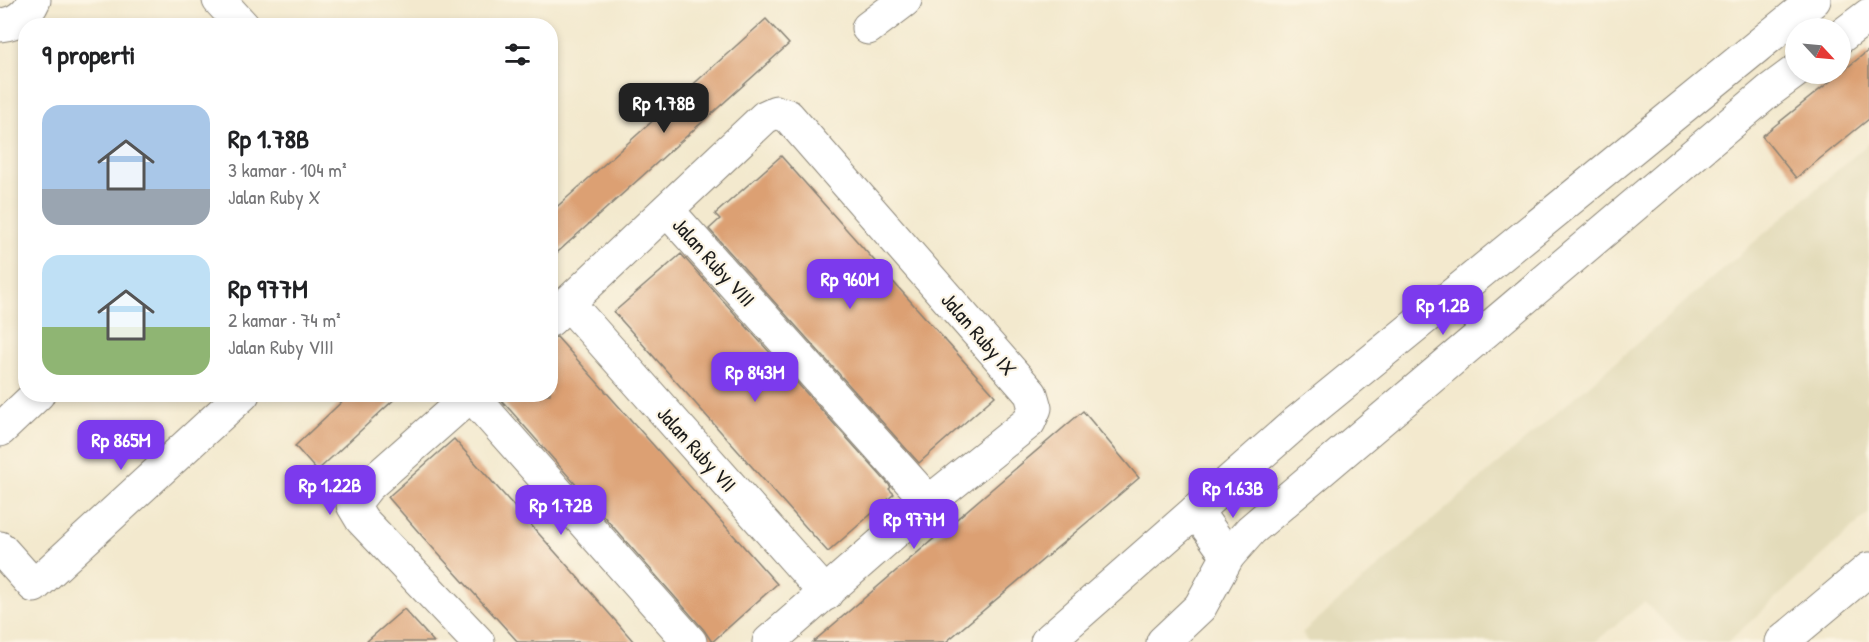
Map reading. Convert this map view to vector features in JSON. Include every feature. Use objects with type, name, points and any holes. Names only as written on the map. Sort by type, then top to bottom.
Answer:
[{"type":"street","points":[[219,0],[236,18]]},
{"type":"street","points":[[868,28],[905,0]]},
{"type":"street","points":[[1047,642],[1306,415],[1814,0]]},
{"type":"street","points":[[1851,29],[1869,15]]},
{"type":"street","points":[[1163,642],[1200,607],[1228,556],[1251,530],[1785,80]]},
{"type":"street","name":"Jalan Ruby IX","points":[[667,210],[765,117],[776,112],[788,116],[1031,394],[1035,408],[1029,422],[929,502]]},
{"type":"street","points":[[559,311],[667,210]]},
{"type":"street","name":"Jalan Ruby VIII","points":[[667,210],[929,502]]},
{"type":"street","name":"Jalan Ruby VII","points":[[559,311],[826,594]]},
{"type":"street","points":[[0,430],[30,402]]},
{"type":"street","points":[[0,548],[34,586],[234,402]]},
{"type":"street","points":[[463,402],[367,487],[353,505],[362,520],[478,642]]},
{"type":"street","points":[[477,402],[690,642]]},
{"type":"street","points":[[769,642],[929,502]]},
{"type":"street","points":[[1196,511],[1228,556]]},
{"type":"street","points":[[1782,642],[1869,569]]},
{"type":"shaded area","points":[[1869,143],[1869,393],[1864,398],[1869,405],[1869,513],[1728,642],[1686,642],[1644,602],[1595,642],[1309,642],[1302,633]]},
{"type":"building","points":[[766,19],[789,44],[558,252],[558,206]]},
{"type":"building","points":[[1869,50],[1869,119],[1796,178],[1762,136],[1827,84],[1851,84],[1851,64]]},
{"type":"building","points":[[781,156],[995,396],[919,463],[709,229],[720,219],[715,214]]},
{"type":"building","points":[[681,254],[891,487],[889,489],[894,494],[828,552],[614,312]]},
{"type":"building","points":[[558,338],[777,584],[712,642],[704,630],[503,402],[558,402]]},
{"type":"building","points":[[342,402],[391,402],[317,471],[295,446]]},
{"type":"building","points":[[1083,411],[1139,478],[946,642],[813,642]]},
{"type":"building","points":[[454,439],[634,642],[518,642],[422,536],[388,497]]},
{"type":"building","points":[[404,609],[434,642],[366,642]]}]
